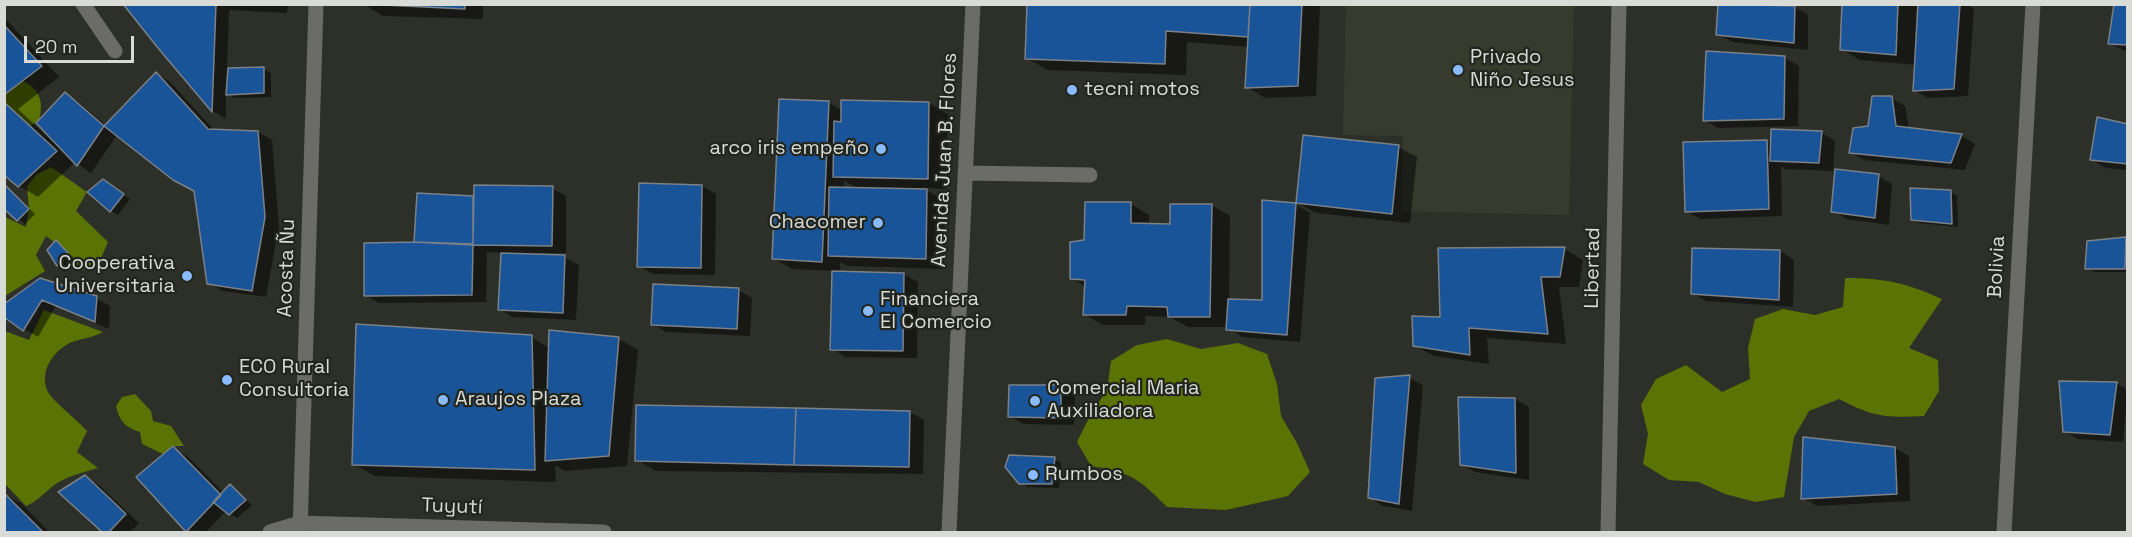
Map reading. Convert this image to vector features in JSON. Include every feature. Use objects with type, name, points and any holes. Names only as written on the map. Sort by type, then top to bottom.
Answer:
[{"type":"street","points":[[83,4],[115,51]]},
{"type":"street","name":"Acosta Ñu","points":[[300,528],[316,4]]},
{"type":"street","name":"Avenida Juan B. Flores","points":[[949,532],[973,4]]},
{"type":"street","name":"Libertad","points":[[1608,532],[1619,4]]},
{"type":"street","name":"Bolivia","points":[[2004,532],[2033,4]]},
{"type":"street","points":[[965,173],[1090,175]]},
{"type":"street","name":"Tuyutí","points":[[270,532],[300,528],[603,532]]},
{"type":"shaded area","name":"Privado Niño Jesus","points":[[1346,5],[1574,5],[1569,215],[1401,211],[1403,136],[1343,135]]},
{"type":"green space","points":[[4,77],[22,81],[35,89],[41,102],[39,121],[30,126],[5,128]]},
{"type":"green space","points":[[51,167],[87,192],[76,211],[108,242],[98,265],[82,269],[68,253],[46,236],[36,255],[45,271],[5,296],[5,217],[26,227],[29,209],[27,187],[36,175]]},
{"type":"green space","points":[[1845,278],[1895,282],[1942,299],[1909,348],[1938,360],[1939,391],[1924,416],[1880,415],[1861,410],[1839,399],[1809,411],[1794,437],[1784,497],[1756,502],[1725,494],[1699,482],[1669,480],[1643,464],[1648,434],[1641,405],[1656,379],[1686,365],[1722,392],[1750,379],[1748,348],[1755,319],[1783,309],[1815,315],[1843,307]]},
{"type":"green space","points":[[44,310],[103,332],[65,346],[53,357],[45,379],[50,395],[87,431],[77,452],[98,468],[63,480],[26,506],[5,484],[5,331],[29,340]]},
{"type":"green space","points":[[1167,339],[1201,349],[1238,343],[1267,354],[1277,384],[1281,416],[1310,472],[1288,496],[1226,510],[1167,507],[1134,478],[1116,471],[1091,466],[1077,442],[1091,414],[1107,390],[1111,361],[1137,345]]},
{"type":"green space","points":[[135,394],[151,411],[153,421],[171,426],[184,446],[173,446],[163,454],[142,444],[140,432],[124,423],[116,406],[122,397]]},
{"type":"building","points":[[123,4],[216,4],[212,112],[158,48]]},
{"type":"building","points":[[363,4],[465,4],[465,9]]},
{"type":"building","points":[[1027,4],[1250,4],[1248,37],[1166,31],[1165,64],[1025,59]]},
{"type":"building","points":[[1250,4],[1302,4],[1298,86],[1245,88]]},
{"type":"building","points":[[1718,4],[1795,6],[1794,43],[1716,35]]},
{"type":"building","points":[[1842,4],[1898,4],[1896,55],[1840,50]]},
{"type":"building","points":[[1918,4],[1960,4],[1954,89],[1913,91]]},
{"type":"building","points":[[2114,4],[2128,4],[2128,45],[2108,44]]},
{"type":"building","points":[[4,25],[42,66],[4,95]]},
{"type":"building","points":[[1706,51],[1785,56],[1784,119],[1703,121]]},
{"type":"building","points":[[264,67],[264,93],[226,95],[228,68]]},
{"type":"building","points":[[156,72],[208,129],[258,131],[265,217],[252,291],[207,284],[194,191],[173,180],[104,126]]},
{"type":"building","points":[[65,92],[104,126],[77,166],[36,123]]},
{"type":"building","points":[[1872,96],[1892,96],[1896,126],[1962,134],[1951,163],[1849,153],[1853,128],[1868,126]]},
{"type":"building","points":[[779,99],[829,101],[822,262],[772,259]]},
{"type":"building","name":"arco iris empeño","points":[[841,100],[929,102],[928,179],[833,177],[834,121],[841,122]]},
{"type":"building","points":[[4,102],[57,151],[18,187],[4,175]]},
{"type":"building","points":[[2097,117],[2128,124],[2128,164],[2090,160]]},
{"type":"building","points":[[1771,129],[1822,131],[1819,163],[1770,161]]},
{"type":"building","points":[[1303,135],[1399,145],[1392,214],[1296,203]]},
{"type":"building","points":[[1767,140],[1769,209],[1685,212],[1683,142]]},
{"type":"building","points":[[1835,169],[1879,174],[1875,218],[1831,212]]},
{"type":"building","points":[[103,179],[124,194],[110,212],[87,192]]},
{"type":"building","points":[[639,183],[702,185],[701,268],[637,267]]},
{"type":"building","points":[[4,184],[29,209],[17,221],[4,209]]},
{"type":"building","points":[[474,185],[553,186],[552,246],[473,245]]},
{"type":"building","name":"Chacomer","points":[[829,187],[927,189],[926,259],[828,256]]},
{"type":"building","points":[[1910,188],[1951,190],[1952,224],[1911,220]]},
{"type":"building","points":[[417,193],[473,196],[473,244],[414,242]]},
{"type":"building","points":[[1262,200],[1296,203],[1287,335],[1226,330],[1228,299],[1262,300]]},
{"type":"building","points":[[1085,202],[1131,202],[1131,223],[1170,224],[1170,204],[1212,204],[1210,317],[1168,317],[1167,307],[1127,306],[1126,315],[1083,315],[1085,280],[1070,279],[1070,242],[1084,240]]},
{"type":"building","points":[[2126,237],[2125,269],[2085,269],[2087,241]]},
{"type":"building","points":[[56,240],[68,253],[57,266],[47,250]]},
{"type":"building","points":[[414,242],[473,245],[472,295],[364,296],[364,243]]},
{"type":"building","points":[[1565,247],[1560,277],[1541,277],[1548,334],[1469,328],[1470,355],[1413,346],[1412,316],[1440,317],[1438,248]]},
{"type":"building","points":[[1692,248],[1780,250],[1779,300],[1691,294]]},
{"type":"building","points":[[501,253],[565,255],[563,313],[498,310]]},
{"type":"building","name":"Financiera El Comercio","points":[[832,271],[904,273],[903,351],[830,350]]},
{"type":"building","points":[[40,278],[97,296],[95,322],[42,300],[23,331],[4,317],[4,304]]},
{"type":"building","points":[[653,284],[739,288],[737,329],[651,325]]},
{"type":"building","name":"Araujos Plaza","points":[[356,324],[532,335],[535,470],[352,465]]},
{"type":"building","points":[[549,330],[619,337],[609,456],[545,461]]},
{"type":"building","points":[[1410,375],[1399,504],[1368,498],[1375,378]]},
{"type":"building","points":[[2059,381],[2117,382],[2110,435],[2063,432]]},
{"type":"building","name":"Comercial Maria Auxiliadora","points":[[1009,385],[1061,385],[1061,418],[1008,417]]},
{"type":"building","points":[[1458,397],[1515,398],[1516,473],[1460,465]]},
{"type":"building","points":[[636,405],[796,408],[794,465],[635,461]]},
{"type":"building","points":[[796,408],[910,411],[909,467],[794,465]]},
{"type":"building","points":[[1803,437],[1895,447],[1897,494],[1801,499]]},
{"type":"building","points":[[173,446],[221,495],[186,532],[136,477]]},
{"type":"building","name":"Rumbos","points":[[1009,455],[1055,457],[1052,484],[1019,484],[1005,467]]},
{"type":"building","points":[[85,475],[126,514],[109,532],[102,532],[58,492]]},
{"type":"building","points":[[230,484],[246,500],[229,515],[213,502]]},
{"type":"building","points":[[4,493],[43,532],[4,532]]},
{"type":"place","name":"Privado Niño Jesus","points":[[1458,70]]},
{"type":"place","name":"tecni motos","points":[[1072,90]]},
{"type":"place","name":"arco iris empeño","points":[[881,149]]},
{"type":"place","name":"Chacomer","points":[[878,223]]},
{"type":"place","name":"Cooperativa Universitaria","points":[[187,276]]},
{"type":"place","name":"Financiera El Comercio","points":[[868,311]]},
{"type":"place","name":"ECO Rural Consultoria","points":[[227,380]]},
{"type":"place","name":"Araujos Plaza","points":[[443,400]]},
{"type":"place","name":"Comercial Maria Auxiliadora","points":[[1035,401]]},
{"type":"place","name":"Rumbos","points":[[1033,475]]}]
